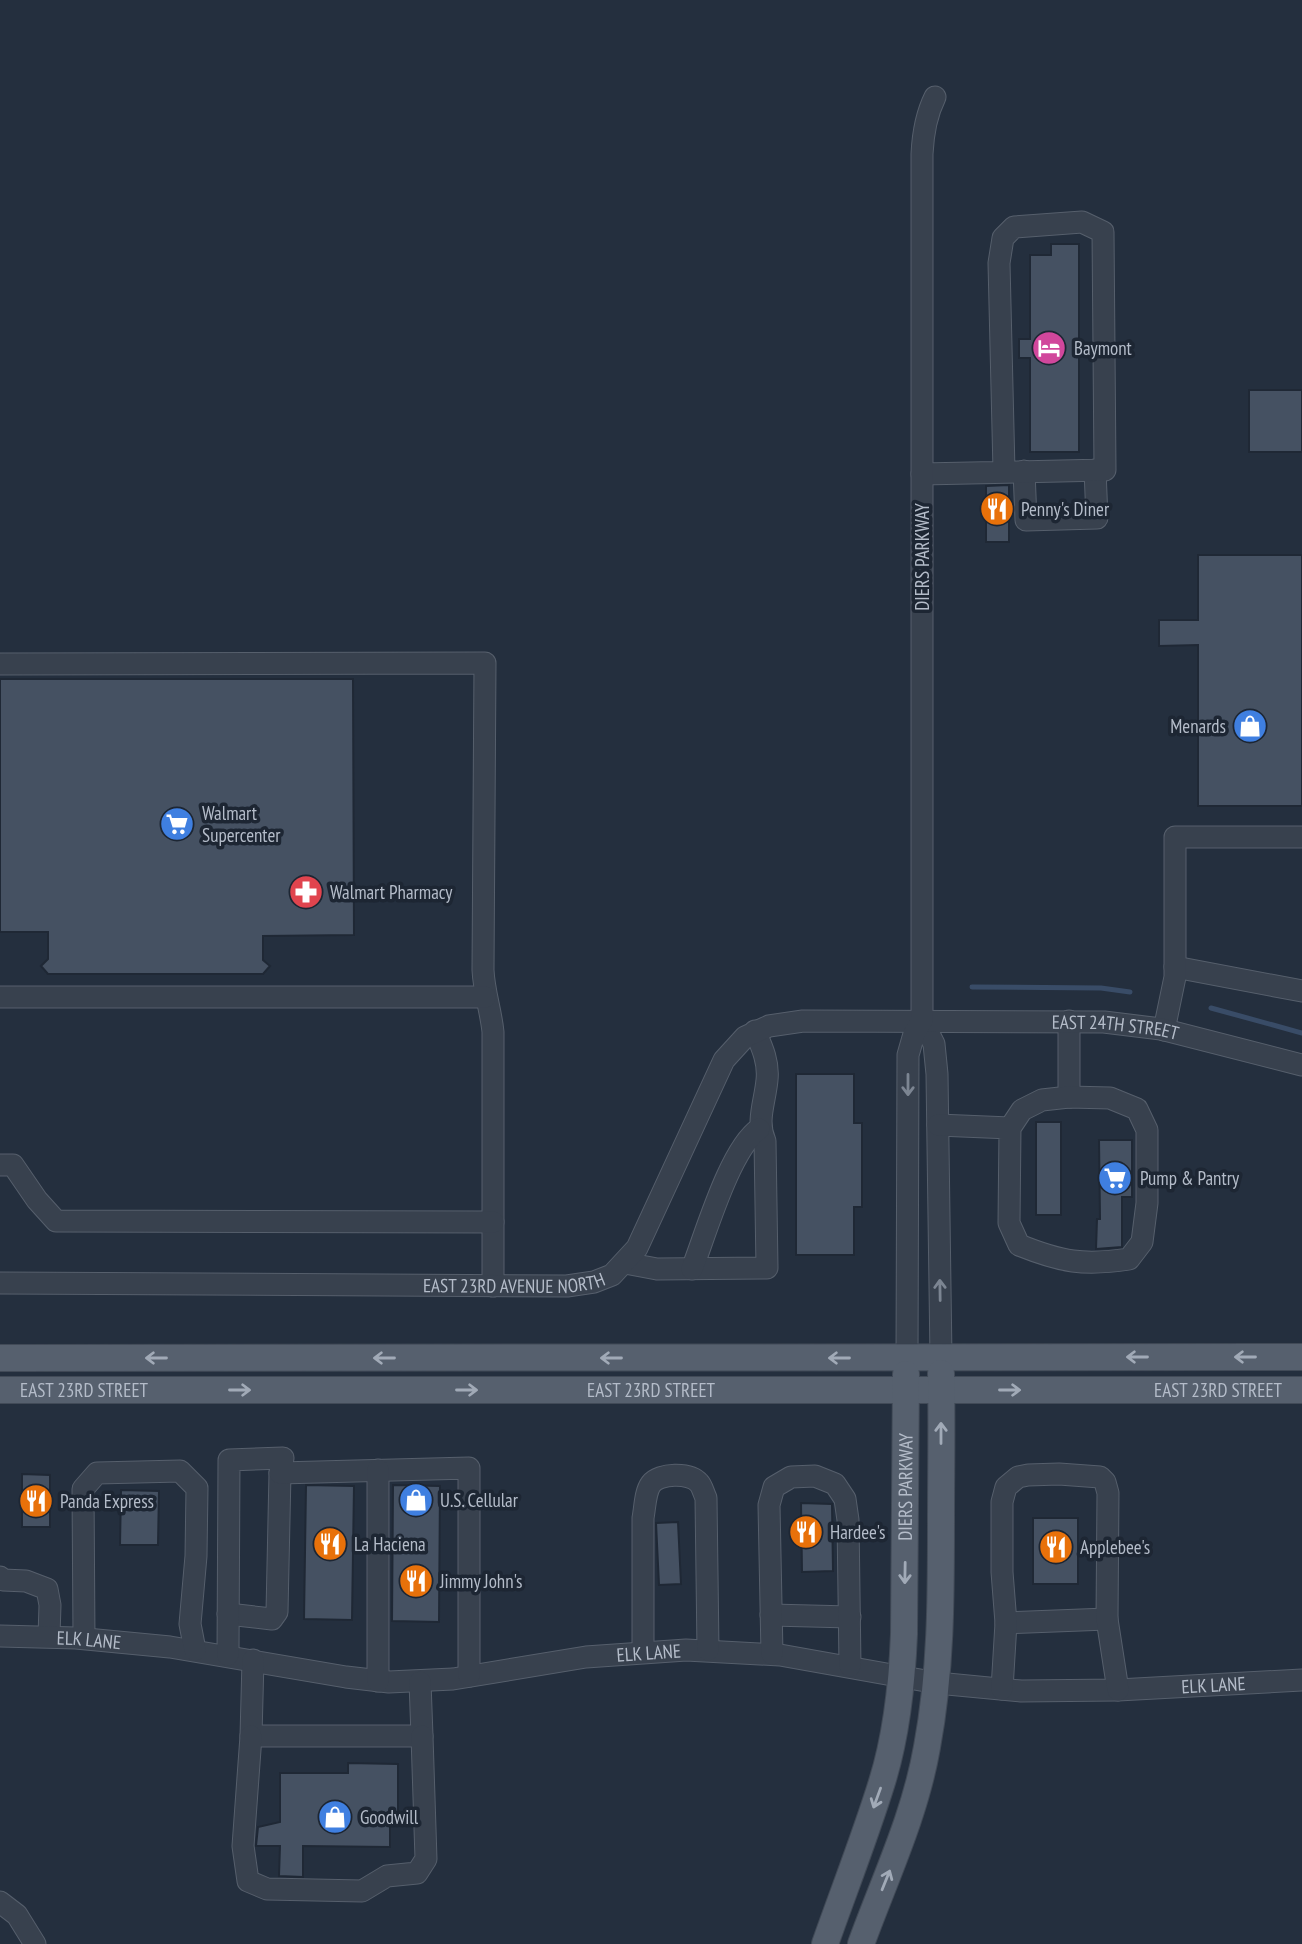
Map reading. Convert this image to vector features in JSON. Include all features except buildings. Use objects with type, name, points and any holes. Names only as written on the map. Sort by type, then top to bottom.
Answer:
[{"type":"main road","name":"EAST 23RD STREET","points":[[0,1358],[1302,1357]]},
{"type":"main road","name":"DIERS PARKWAY","points":[[825,1944],[883,1781],[895,1728],[902,1676],[907,1358]]},
{"type":"main road","name":"DIERS PARKWAY","points":[[862,1944],[900,1847],[916,1793],[927,1748],[937,1683],[941,1619],[941,1358]]},
{"type":"main road","name":"EAST 23RD STREET","points":[[0,1390],[1302,1390]]},
{"type":"street","name":"DIERS PARKWAY","points":[[907,1358],[908,1055],[914,1034],[922,1020],[922,154],[923,133],[929,108],[935,97]]},
{"type":"street","points":[[922,474],[1014,471],[1095,470],[1105,470],[1103,232],[1082,222],[1014,227],[1003,238],[999,263],[1014,471],[1026,520],[1097,518],[1095,470]]},
{"type":"street","points":[[0,664],[485,663],[483,970],[485,997],[491,1012],[493,1032],[493,1286]]},
{"type":"street","points":[[1164,1030],[1175,967],[1175,837],[1302,837]]},
{"type":"street","points":[[1175,967],[1302,991]]},
{"type":"street","points":[[0,997],[485,997]]},
{"type":"street","name":"DIERS PARKWAY","points":[[922,1020],[936,1052],[941,1358]]},
{"type":"street","name":"EAST 24TH STREET","points":[[922,1020],[1128,1024],[1164,1030],[1302,1065]]},
{"type":"street","name":"EAST 23RD AVENUE NORTH","points":[[0,1283],[493,1286],[581,1285],[604,1279],[625,1263],[645,1234],[723,1060],[738,1043],[755,1031],[782,1023],[922,1020]]},
{"type":"street","points":[[1069,1021],[1069,1097]]},
{"type":"street","points":[[625,1263],[657,1269],[767,1268],[765,1141],[760,1129],[767,1079],[766,1056],[755,1031]]},
{"type":"street","points":[[1069,1097],[1110,1098],[1137,1109],[1147,1130],[1147,1203],[1142,1242],[1129,1259],[1098,1264],[1052,1258],[1019,1244],[1009,1223],[1010,1128],[1021,1110],[1042,1100],[1069,1097]]},
{"type":"street","points":[[938,1125],[1010,1128]]},
{"type":"street","points":[[692,1269],[731,1167],[749,1136],[760,1129]]},
{"type":"street","points":[[0,1165],[12,1165],[56,1221],[493,1222]]},
{"type":"street","points":[[228,1614],[272,1619],[277,1612],[280,1473],[283,1458],[229,1460],[228,1614],[228,1656]]},
{"type":"street","points":[[280,1473],[469,1468],[469,1676]]},
{"type":"street","points":[[378,1470],[378,1681]]},
{"type":"street","points":[[84,1638],[83,1489],[97,1473],[180,1471],[197,1488],[196,1556],[190,1624],[195,1650]]},
{"type":"street","points":[[1002,1689],[1006,1623],[1002,1572],[1002,1502],[1006,1487],[1018,1477],[1042,1474],[1100,1477],[1105,1482],[1108,1493],[1107,1619],[1118,1690]]},
{"type":"street","points":[[643,1652],[643,1518],[650,1485],[656,1479],[672,1476],[691,1477],[699,1483],[706,1499],[708,1650]]},
{"type":"street","points":[[772,1654],[769,1505],[774,1487],[791,1477],[815,1476],[835,1485],[845,1499],[848,1520],[850,1666]]},
{"type":"street","points":[[0,1577],[3,1580],[26,1581],[47,1589],[50,1605],[49,1636]]},
{"type":"street","points":[[771,1615],[850,1617]]},
{"type":"street","points":[[1006,1623],[1107,1619]]},
{"type":"street","name":"ELK LANE","points":[[0,1636],[84,1638],[195,1650],[378,1681],[420,1682],[561,1660],[643,1652],[708,1650],[772,1654],[937,1683],[1053,1692],[1302,1680]]},
{"type":"street","points":[[253,1660],[243,1846],[248,1881],[267,1889],[362,1891],[387,1876],[417,1873],[426,1859],[420,1682]]},
{"type":"street","points":[[251,1736],[422,1736]]},
{"type":"street","points":[[0,1902],[17,1915],[35,1944]]},
{"type":"waterway","points":[[972,987],[1101,988],[1130,992]]},
{"type":"waterway","points":[[1211,1008],[1302,1033]]},
{"type":"place","name":"Baymont","points":[[1049,348]]},
{"type":"place","name":"Penny's Diner","points":[[997,509]]},
{"type":"place","name":"Menards","points":[[1250,726]]},
{"type":"place","name":"Walmart Supercenter","points":[[177,824]]},
{"type":"place","name":"Walmart Pharmacy","points":[[306,892]]},
{"type":"place","name":"Pump & Pantry","points":[[1115,1178]]},
{"type":"place","name":"U.S. Cellular","points":[[416,1500]]},
{"type":"place","name":"Panda Express","points":[[36,1501]]},
{"type":"place","name":"Hardee's","points":[[806,1532]]},
{"type":"place","name":"La Haciena","points":[[330,1544]]},
{"type":"place","name":"Applebee's","points":[[1056,1547]]},
{"type":"place","name":"Jimmy John's","points":[[416,1581]]},
{"type":"place","name":"Goodwill","points":[[335,1817]]}]
